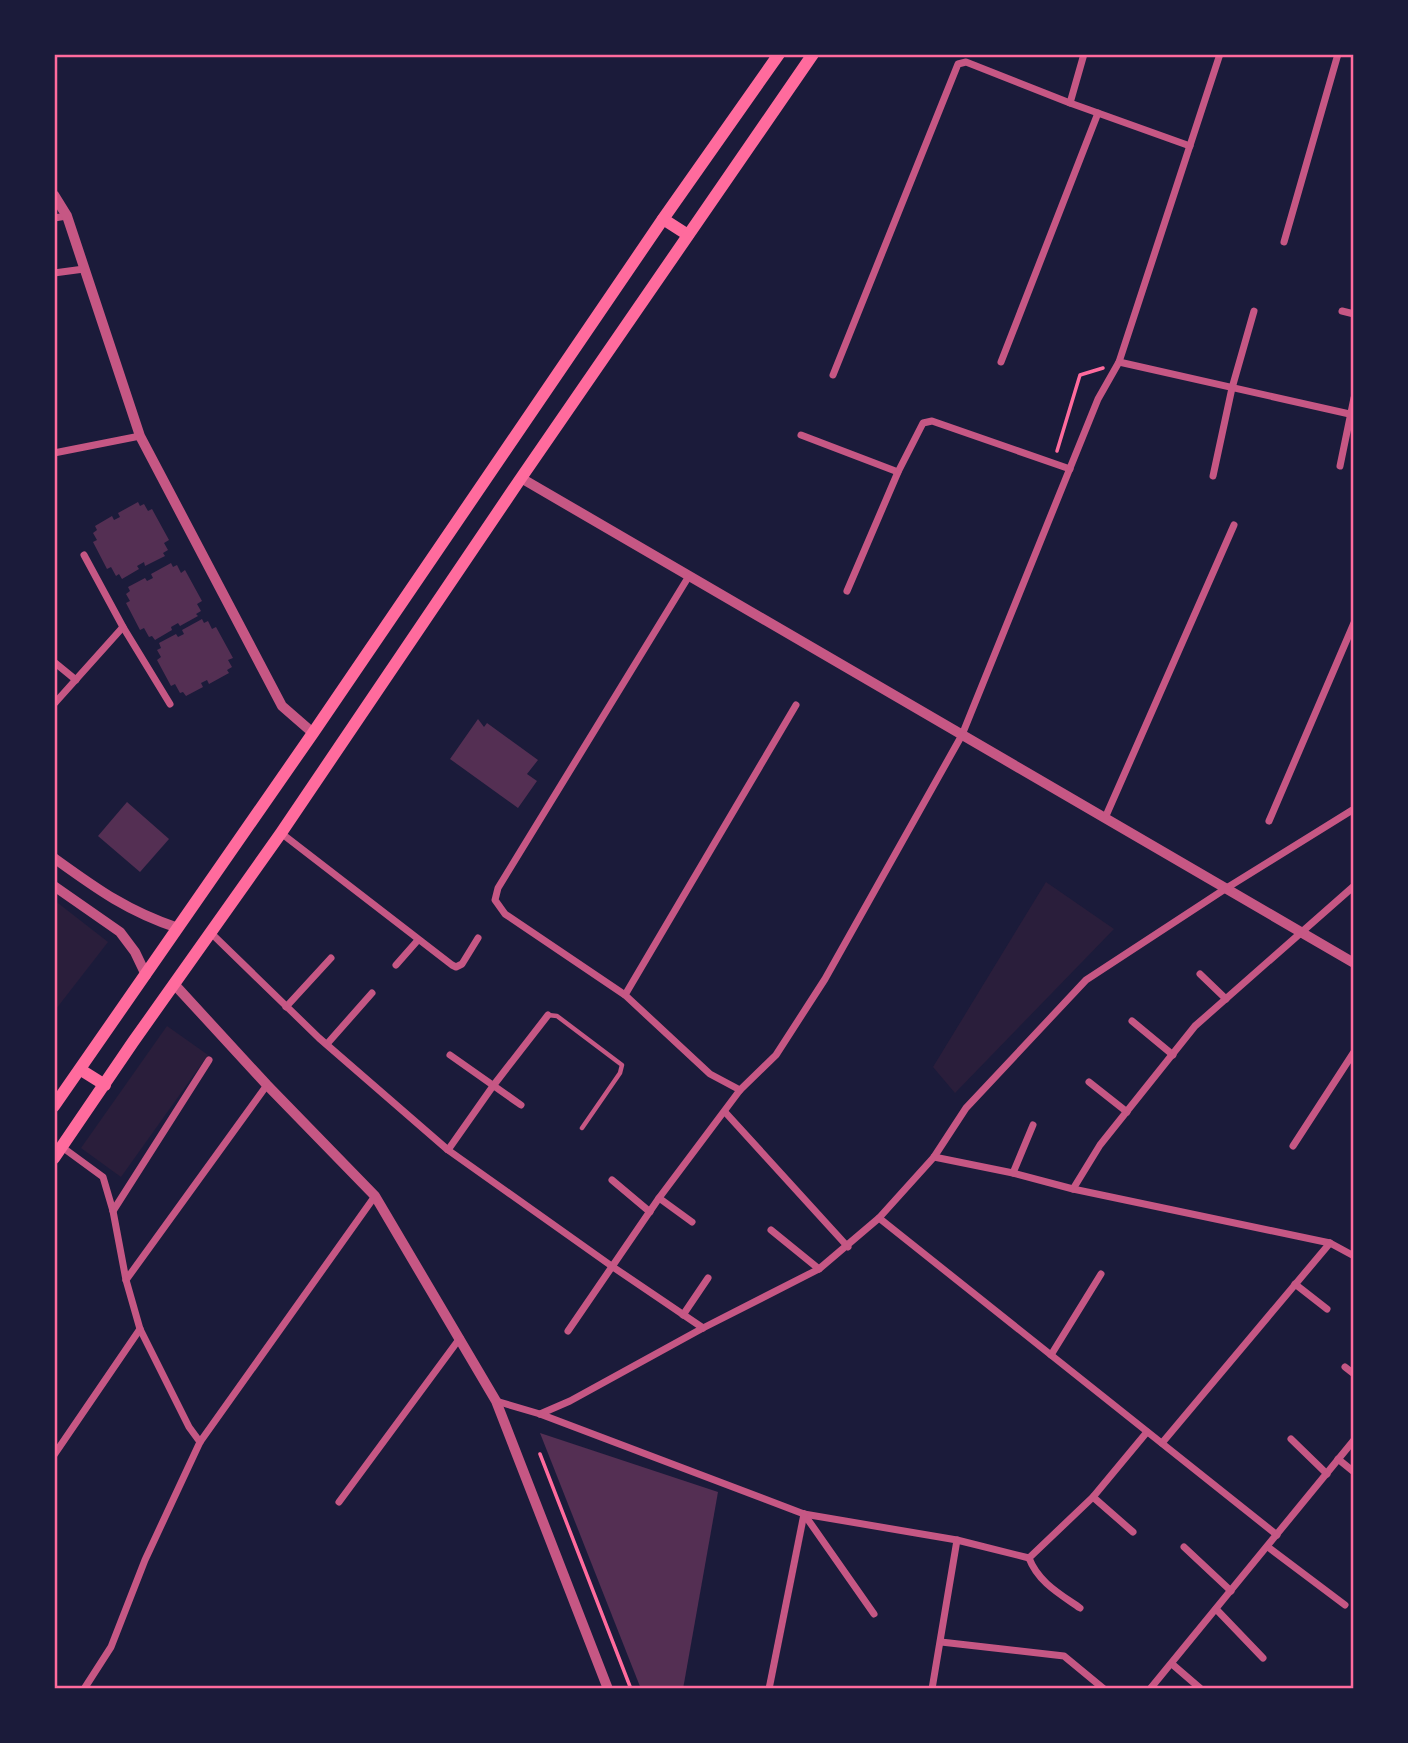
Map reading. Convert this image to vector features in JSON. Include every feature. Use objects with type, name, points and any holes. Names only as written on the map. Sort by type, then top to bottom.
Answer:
[{"type":"main road","points":[[54,1106],[58,1090],[81,1070],[663,219],[779,54]]},
{"type":"main road","points":[[58,1153],[281,833],[813,54]]},
{"type":"main road","points":[[663,219],[688,234]]},
{"type":"main road","points":[[81,1070],[105,1085]]},
{"type":"street","points":[[1070,103],[1084,54]]},
{"type":"street","points":[[568,1331],[659,1198],[740,1090],[776,1055],[825,979],[962,735],[1098,399],[1119,362],[1220,54]]},
{"type":"street","points":[[1284,242],[1338,54]]},
{"type":"street","points":[[833,375],[958,64],[966,62],[1190,146]]},
{"type":"street","points":[[1002,362],[1098,113]]},
{"type":"street","points":[[54,195],[67,216],[140,436],[282,706],[313,733]]},
{"type":"street","points":[[54,218],[67,216]]},
{"type":"street","points":[[54,273],[84,269]]},
{"type":"street","points":[[1213,477],[1231,388],[1254,311]]},
{"type":"street","points":[[1342,311],[1354,314]]},
{"type":"street","points":[[1119,362],[1352,415]]},
{"type":"street","points":[[1340,466],[1354,398]]},
{"type":"street","points":[[847,591],[898,472],[923,423],[932,421],[1070,470]]},
{"type":"street","points":[[802,435],[898,472]]},
{"type":"street","points":[[54,453],[140,436]]},
{"type":"street","points":[[521,478],[1354,963]]},
{"type":"street","points":[[1105,818],[1234,525]]},
{"type":"street","points":[[84,555],[123,627],[170,704]]},
{"type":"street","points":[[690,576],[498,888],[495,900],[505,914],[625,995],[710,1074],[740,1090]]},
{"type":"street","points":[[54,704],[123,627]]},
{"type":"street","points":[[1269,821],[1353,627]]},
{"type":"street","points":[[54,662],[76,680]]},
{"type":"street","points":[[625,995],[796,705]]},
{"type":"street","points":[[540,1414],[570,1401],[703,1328],[819,1269],[879,1218],[934,1157],[966,1108],[1086,980],[1354,808]]},
{"type":"street","points":[[281,833],[456,967],[462,964],[478,938]]},
{"type":"street","points":[[54,858],[114,901],[147,918],[178,928]]},
{"type":"street","points":[[54,886],[120,932],[135,951],[146,975]]},
{"type":"street","points":[[1073,1189],[1100,1145],[1195,1026],[1354,886]]},
{"type":"street","points":[[102,920],[114,901]]},
{"type":"street","points":[[211,933],[286,1007],[448,1150],[703,1328]]},
{"type":"street","points":[[396,965],[418,940]]},
{"type":"street","points":[[286,1007],[331,958]]},
{"type":"street","points":[[1200,974],[1226,999]]},
{"type":"street","points":[[175,985],[375,1196],[496,1401],[608,1689]]},
{"type":"street","points":[[327,1044],[372,993]]},
{"type":"street","points":[[448,1150],[548,1014]]},
{"type":"street","points":[[1132,1021],[1172,1055]]},
{"type":"street","points":[[1293,1146],[1354,1052]]},
{"type":"street","points":[[450,1055],[521,1105]]},
{"type":"street","points":[[113,1211],[209,1060]]},
{"type":"street","points":[[1089,1082],[1127,1112]]},
{"type":"street","points":[[126,1280],[267,1085]]},
{"type":"street","points":[[725,1112],[848,1247]]},
{"type":"street","points":[[1013,1173],[1033,1125]]},
{"type":"street","points":[[58,1153],[103,1177],[140,1329],[189,1427],[200,1442]]},
{"type":"street","points":[[934,1157],[1330,1243],[1354,1256]]},
{"type":"street","points":[[612,1180],[650,1212]]},
{"type":"street","points":[[83,1689],[111,1647],[145,1560],[200,1442],[375,1196]]},
{"type":"street","points":[[659,1198],[692,1222]]},
{"type":"street","points":[[879,1218],[1277,1535]]},
{"type":"street","points":[[771,1230],[819,1269]]},
{"type":"street","points":[[1161,1443],[1330,1243]]},
{"type":"street","points":[[1051,1355],[1101,1274]]},
{"type":"street","points":[[683,1315],[708,1278]]},
{"type":"street","points":[[1295,1284],[1327,1309]]},
{"type":"street","points":[[54,1455],[140,1329]]},
{"type":"street","points":[[340,1502],[460,1338]]},
{"type":"street","points":[[1345,1367],[1354,1374]]},
{"type":"street","points":[[496,1401],[540,1414],[804,1514],[957,1540],[1030,1558]]},
{"type":"street","points":[[1030,1558],[1093,1497],[1147,1432]]},
{"type":"street","points":[[1291,1439],[1327,1474]]},
{"type":"street","points":[[1150,1689],[1354,1440]]},
{"type":"street","points":[[1338,1460],[1354,1472]]},
{"type":"street","points":[[1093,1497],[1133,1532]]},
{"type":"street","points":[[804,1514],[874,1614]]},
{"type":"street","points":[[769,1689],[804,1514]]},
{"type":"street","points":[[932,1689],[957,1540]]},
{"type":"street","points":[[1184,1547],[1231,1591]]},
{"type":"street","points":[[1268,1547],[1345,1605]]},
{"type":"street","points":[[1030,1558],[1034,1571],[1048,1585],[1080,1608]]},
{"type":"street","points":[[1216,1609],[1264,1658]]},
{"type":"street","points":[[941,1642],[1064,1656],[1104,1689]]},
{"type":"street","points":[[1172,1664],[1201,1689]]},
{"type":"lane","points":[[548,1014],[557,1016],[622,1065],[620,1073],[582,1128]]},
{"type":"path","points":[[1053,464],[1080,375],[1119,362]]},
{"type":"path","points":[[540,1454],[631,1689]]},
{"type":"shaded area","points":[[1046,882],[1114,929],[955,1093],[933,1067]]},
{"type":"shaded area","points":[[54,900],[108,942],[56,1009],[54,1008]]},
{"type":"shaded area","points":[[167,1026],[208,1055],[121,1177],[81,1148]]},
{"type":"building","points":[[138,502],[140,506],[144,504],[148,511],[152,509],[169,540],[164,543],[168,550],[163,553],[165,556],[145,566],[144,562],[137,566],[139,569],[122,579],[119,574],[116,576],[111,567],[107,569],[93,542],[97,540],[93,533],[97,530],[95,526],[112,516],[114,520],[120,517],[118,513]]},
{"type":"building","points":[[171,563],[173,567],[177,565],[181,573],[185,570],[202,601],[197,604],[201,611],[196,614],[198,616],[180,626],[178,623],[155,640],[152,636],[149,637],[144,628],[140,630],[126,603],[130,601],[126,594],[130,591],[128,587],[145,578],[147,581],[153,578],[151,574]]},
{"type":"building","points":[[202,619],[204,623],[208,621],[212,629],[216,627],[233,658],[228,660],[232,667],[227,670],[229,673],[209,684],[207,680],[201,683],[203,687],[186,696],[183,692],[180,693],[175,684],[171,686],[157,660],[161,657],[157,650],[161,648],[159,643],[176,634],[178,637],[184,634],[182,630]]},
{"type":"building","points":[[478,719],[484,727],[487,723],[538,760],[527,774],[537,781],[518,808],[450,759]]},
{"type":"building","points":[[127,802],[169,839],[140,872],[98,836]]},
{"type":"building","points":[[540,1433],[718,1492],[683,1689],[641,1689]]}]
